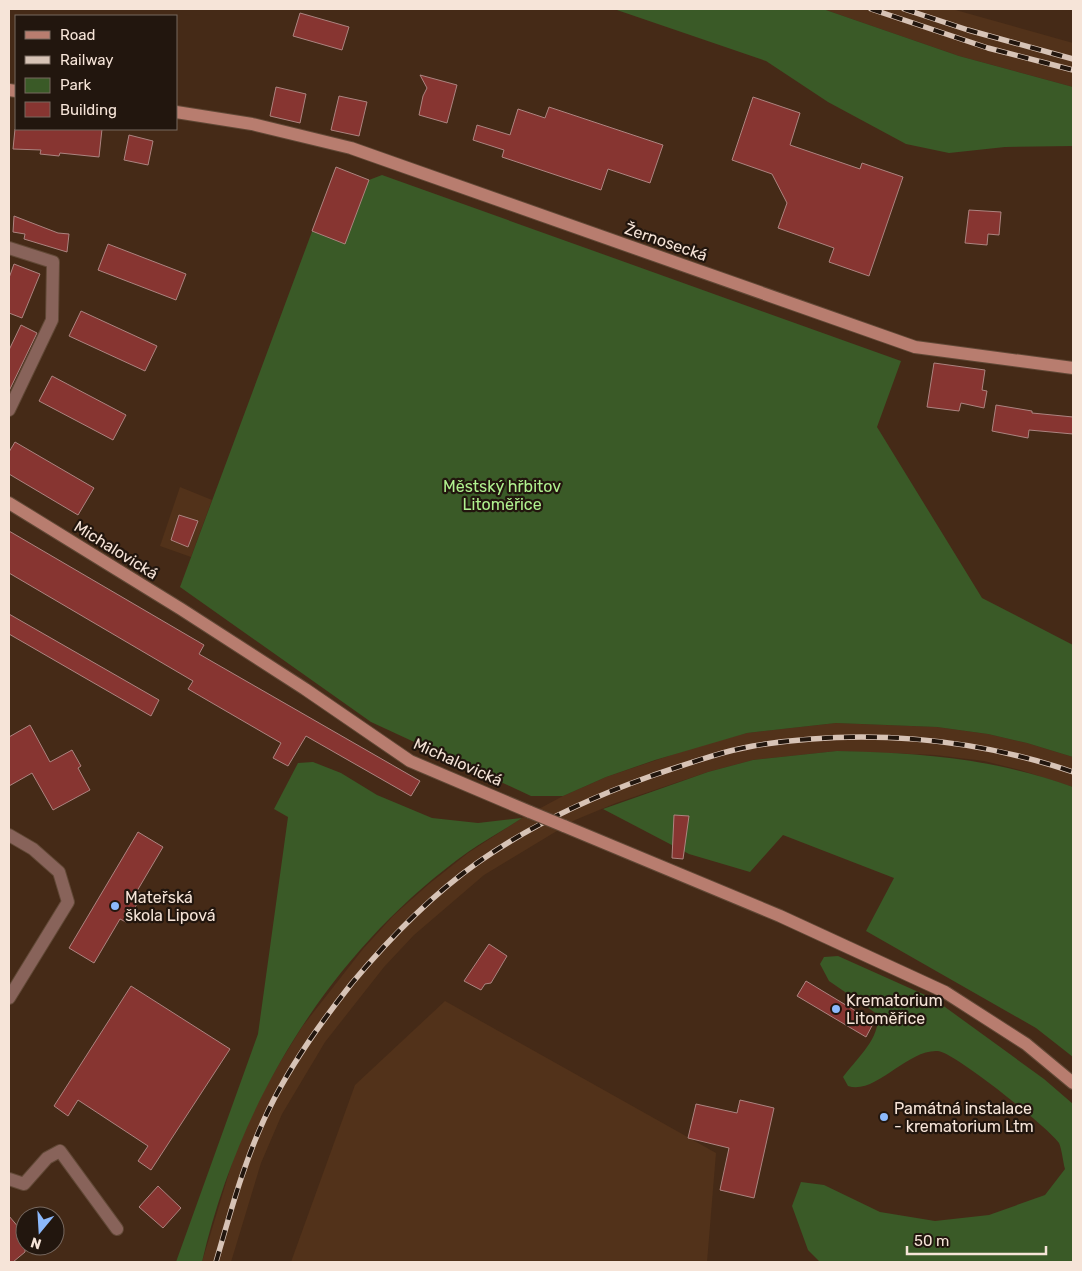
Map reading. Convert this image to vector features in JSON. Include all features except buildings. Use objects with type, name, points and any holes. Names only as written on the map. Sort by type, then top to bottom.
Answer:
[{"type":"street","name":"Žernosecká","points":[[178,112],[252,124],[351,148],[915,347],[1073,368]]},
{"type":"street","points":[[9,248],[53,262],[52,320],[9,410]]},
{"type":"street","name":"Michalovická","points":[[9,503],[189,614],[305,689],[410,761],[848,946],[945,992],[1026,1044],[1073,1083]]},
{"type":"street","points":[[9,834],[33,849],[59,872],[68,902],[9,998]]},
{"type":"street","points":[[9,1179],[24,1184],[47,1158],[60,1151],[116,1229]]},
{"type":"shaded area","points":[[823,9],[952,9],[1073,43],[1073,87],[959,56]]},
{"type":"shaded area","points":[[180,487],[212,500],[191,557],[160,546]]},
{"type":"shaded area","points":[[836,723],[937,727],[988,734],[1027,743],[1073,757],[1073,787],[984,761],[935,755],[837,751],[753,760],[708,772],[616,803],[575,820],[484,875],[414,935],[384,967],[325,1042],[282,1114],[261,1163],[231,1262],[202,1262],[235,1153],[258,1101],[279,1064],[302,1027],[363,949],[394,915],[429,884],[468,853],[522,818],[563,796],[606,777],[701,745],[747,733]]},
{"type":"shaded area","points":[[445,1001],[716,1153],[707,1262],[291,1262],[355,1085]]},
{"type":"green space","points":[[614,9],[823,9],[959,56],[1073,87],[1073,146],[1005,147],[949,153],[906,144],[828,102],[766,61]]},
{"type":"green space","name":"Městský hřbitov Litoměřice","points":[[336,167],[369,180],[382,175],[901,361],[877,427],[982,598],[1073,645],[1073,757],[988,734],[937,727],[836,723],[747,733],[655,760],[606,777],[563,796],[531,796],[371,722],[180,587]]},
{"type":"green space","points":[[837,751],[899,753],[985,763],[1014,769],[1073,787],[1073,1057],[1036,1028],[866,931],[894,878],[783,835],[750,872],[689,854],[603,809],[708,772],[753,760]]},
{"type":"green space","points":[[313,762],[341,773],[377,795],[432,818],[478,823],[522,818],[468,852],[419,891],[374,934],[334,982],[298,1033],[267,1087],[240,1144],[218,1202],[202,1262],[176,1262],[258,1034],[288,817],[274,809],[298,763]]},
{"type":"green space","points":[[838,956],[934,999],[1044,1079],[1073,1104],[1073,1262],[820,1262],[808,1250],[792,1206],[801,1182],[824,1185],[880,1212],[935,1221],[989,1215],[1045,1195],[1065,1169],[1059,1143],[1052,1135],[981,1077],[938,1051],[926,1052],[915,1057],[870,1084],[859,1087],[848,1086],[843,1077],[867,1047],[876,1031],[878,1023],[877,1014],[829,981],[820,964],[824,957]]},
{"type":"railway","points":[[871,9],[988,48],[1073,70]]},
{"type":"railway","points":[[904,9],[968,30],[1073,59]]},
{"type":"railway","points":[[216,1262],[239,1184],[260,1128],[287,1076],[318,1028],[352,983],[410,919],[459,876],[518,836],[583,803],[651,776],[727,752],[753,746],[793,741],[874,737],[915,739],[995,751],[1073,772]]},
{"type":"place","name":"Mateřská škola Lipová","points":[[115,906]]},
{"type":"place","name":"Krematorium Litoměřice","points":[[836,1009]]},
{"type":"place","name":"Památná instalace - krematorium Ltm","points":[[884,1117]]}]
